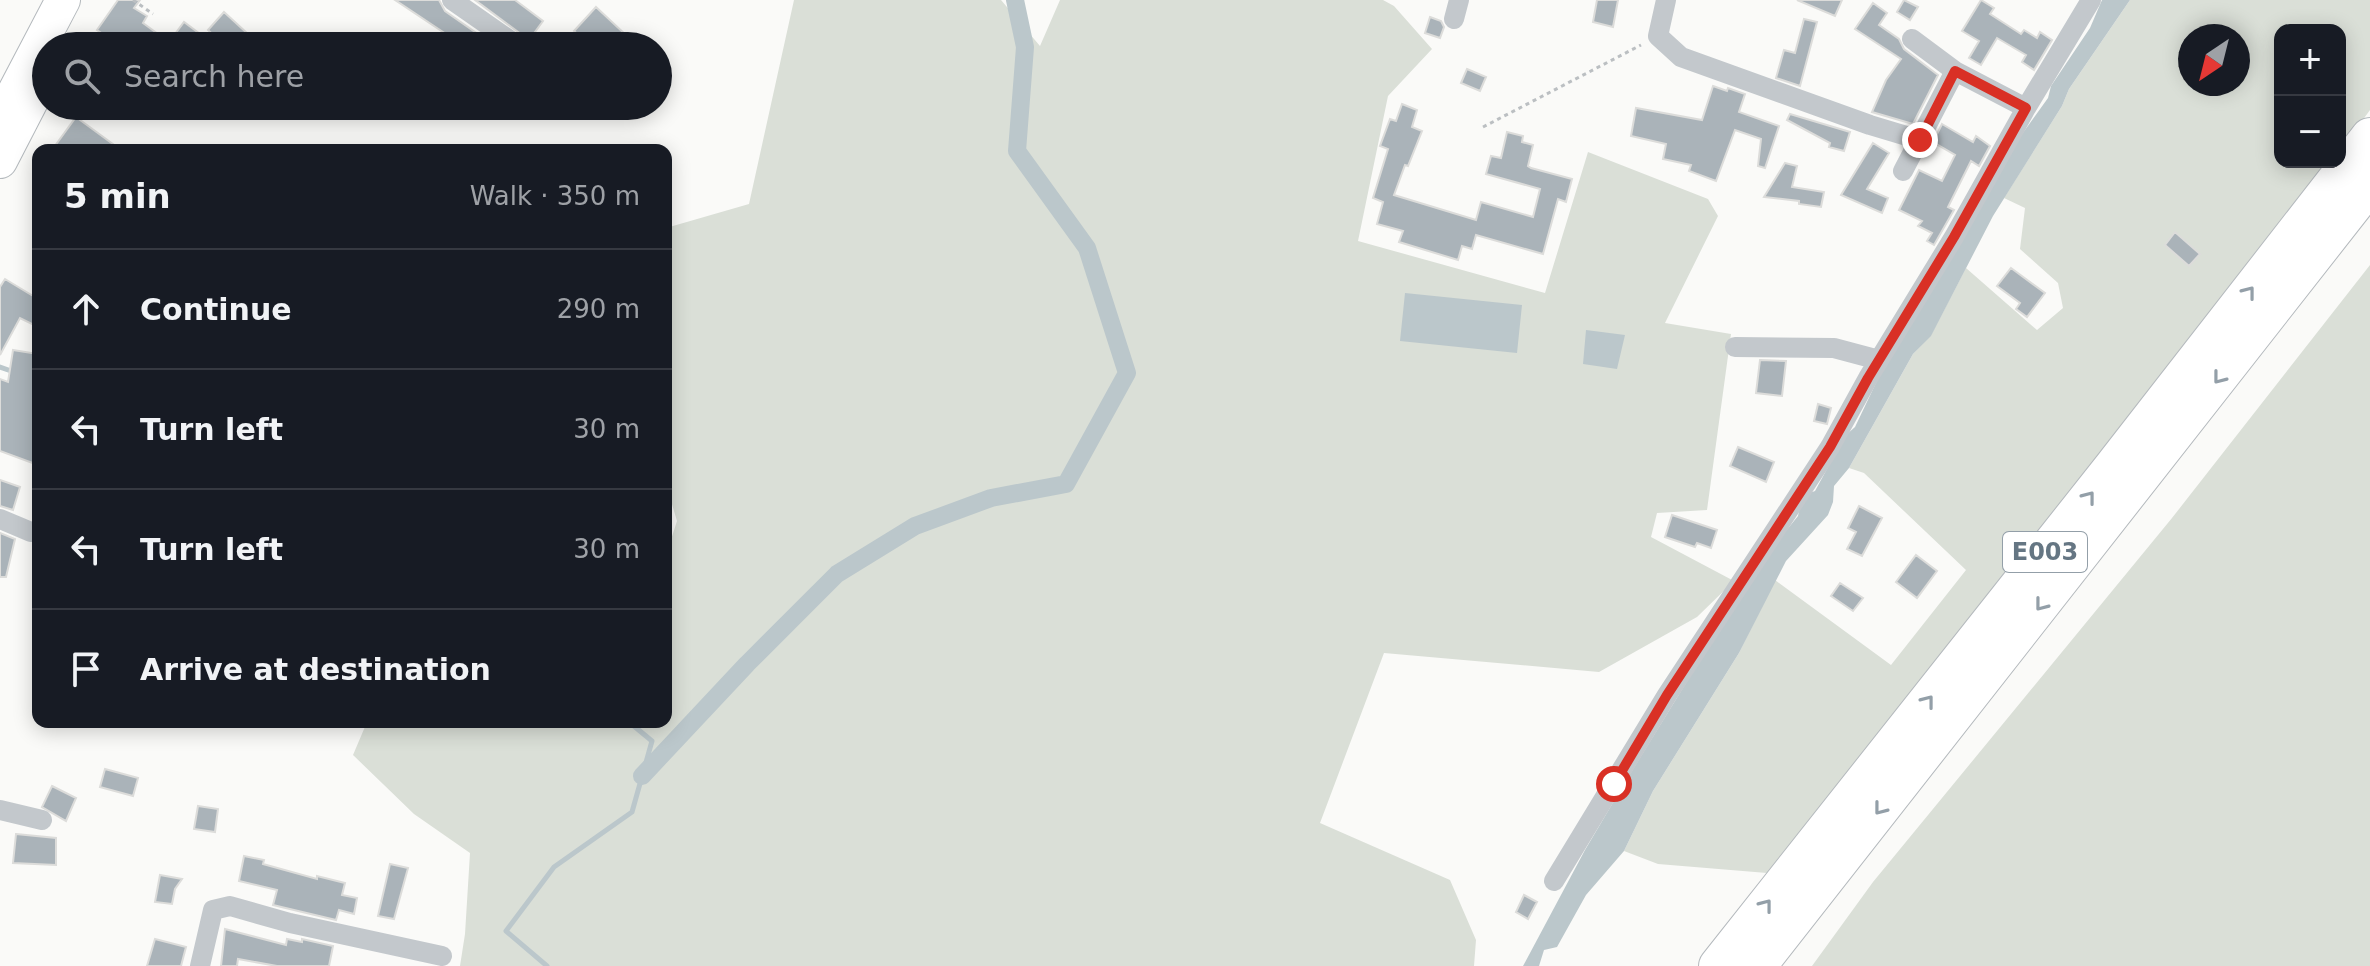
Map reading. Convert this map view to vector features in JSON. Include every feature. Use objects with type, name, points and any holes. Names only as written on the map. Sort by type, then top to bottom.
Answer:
[{"type":"highway","points":[[45,32],[63,0]]},
{"type":"highway","points":[[67,32],[84,0]]},
{"type":"highway","points":[[3,107],[32,55]]},
{"type":"highway","points":[[0,161],[32,99]]},
{"type":"highway","name":"E003","points":[[1718,966],[2370,137]]},
{"type":"highway","name":"E003","points":[[1757,966],[2370,184]]},
{"type":"street","points":[[452,0],[498,32]]},
{"type":"street","points":[[1666,0],[1658,36],[1681,57],[1920,140]]},
{"type":"street","points":[[1554,881],[1667,695],[1830,447],[2091,0]]},
{"type":"street","points":[[1912,39],[1955,71],[2026,108]]},
{"type":"street","points":[[1903,171],[1955,71]]},
{"type":"street","points":[[1735,347],[1834,348],[1879,360]]},
{"type":"street","points":[[0,519],[31,532]]},
{"type":"street","points":[[0,810],[42,820]]},
{"type":"street","points":[[200,966],[213,910],[230,906],[290,923],[442,956]]},
{"type":"path","points":[[133,0],[153,14]]},
{"type":"path","points":[[1483,127],[1658,36]]},
{"type":"shaded area","points":[[794,0],[1001,0],[1040,46],[1060,0],[1383,0],[1394,6],[1432,49],[1388,96],[1358,241],[1545,293],[1588,152],[1708,199],[1718,216],[1665,323],[1731,334],[1707,510],[1657,513],[1651,537],[1734,581],[1697,617],[1599,672],[1384,653],[1320,823],[1450,880],[1476,940],[1474,966],[460,966],[470,853],[414,814],[353,755],[364,728],[672,728],[672,536],[677,521],[672,504],[672,226],[749,204]]},
{"type":"shaded area","points":[[2102,0],[2130,0],[2069,89],[2062,106],[1993,216],[1931,336],[1913,354],[1849,468],[1834,486],[1828,515],[1786,561],[1739,653],[1653,791],[1624,851],[1586,895],[1557,947],[1544,950],[1539,966],[1523,966],[1585,850],[1694,670],[1777,542],[1798,516],[1802,496],[1815,491],[1845,436],[1855,427],[1896,341],[2017,141],[2048,98],[2051,86],[2090,28]]},
{"type":"shaded area","points":[[2130,0],[2370,0],[2370,110],[2346,143],[2346,24],[2274,24],[2274,168],[2326,168],[1845,781],[1767,873],[1658,864],[1624,851],[1653,791],[1739,653],[1775,580],[1891,665],[1966,570],[1864,473],[1849,468],[1913,354],[1931,335],[1966,268],[2037,330],[2063,308],[2058,283],[2020,249],[2025,208],[2004,198],[2062,106],[2069,89]]},
{"type":"shaded area","points":[[2370,265],[2370,966],[1812,966],[1873,882],[2172,518]]},
{"type":"shaded area","points":[[1405,293],[1522,305],[1517,353],[1400,341]]},
{"type":"shaded area","points":[[1586,330],[1625,335],[1617,369],[1583,364]]},
{"type":"building","points":[[118,0],[140,0],[134,8],[147,16],[143,23],[155,32],[100,32],[97,30]]},
{"type":"building","points":[[395,0],[439,0],[445,11],[475,32],[443,32]]},
{"type":"building","points":[[475,0],[515,0],[543,21],[535,32],[518,32]]},
{"type":"building","points":[[1597,0],[1618,0],[1613,27],[1593,22]]},
{"type":"building","points":[[1797,0],[1842,0],[1835,16]]},
{"type":"building","points":[[1904,0],[1918,7],[1910,20],[1897,12]]},
{"type":"building","points":[[1981,0],[1994,8],[1990,14],[2021,34],[2024,30],[2037,38],[2040,32],[2052,40],[2034,70],[2022,62],[2026,55],[1997,38],[1981,65],[1969,58],[1979,41],[1962,31]]},
{"type":"building","points":[[1873,3],[1887,13],[1879,25],[1938,75],[1913,124],[1872,112],[1886,80],[1901,59],[1855,29]]},
{"type":"building","points":[[596,7],[623,32],[575,32]]},
{"type":"building","points":[[224,12],[246,32],[210,32],[208,30]]},
{"type":"building","points":[[1430,17],[1441,21],[1444,27],[1440,38],[1425,33]]},
{"type":"building","points":[[1804,19],[1817,22],[1800,86],[1776,78],[1784,50],[1795,53]]},
{"type":"building","points":[[184,22],[197,32],[176,32]]},
{"type":"building","points":[[1467,69],[1486,77],[1480,91],[1461,83]]},
{"type":"building","points":[[1713,86],[1745,94],[1739,112],[1779,126],[1765,168],[1758,166],[1761,139],[1735,130],[1716,181],[1689,171],[1691,165],[1663,159],[1666,144],[1631,136],[1636,108],[1702,120]]},
{"type":"building","points":[[1402,104],[1417,110],[1412,127],[1422,131],[1394,195],[1476,220],[1481,202],[1533,217],[1540,189],[1486,174],[1491,156],[1501,158],[1507,132],[1523,136],[1522,142],[1533,145],[1528,166],[1572,179],[1566,202],[1558,199],[1543,254],[1476,235],[1472,249],[1462,246],[1458,260],[1399,242],[1403,231],[1377,224],[1383,202],[1373,198],[1388,149],[1380,146],[1390,119],[1396,121]]},
{"type":"building","points":[[1790,114],[1850,132],[1844,151],[1829,147],[1830,143],[1787,120]]},
{"type":"building","points":[[74,120],[80,120],[113,144],[56,144]]},
{"type":"building","points":[[1942,124],[1973,142],[1976,136],[1990,146],[1979,166],[1971,161],[1948,207],[1954,210],[1934,245],[1927,241],[1932,233],[1918,226],[1922,221],[1899,210],[1919,170],[1942,181],[1955,155],[1933,142]]},
{"type":"building","points":[[1873,143],[1889,153],[1867,189],[1888,198],[1882,213],[1841,195]]},
{"type":"building","points":[[1785,163],[1797,166],[1792,187],[1824,192],[1821,207],[1764,197]]},
{"type":"building","points":[[2175,232],[2200,254],[2189,266],[2165,245]]},
{"type":"building","points":[[2011,268],[2045,293],[2027,317],[2016,309],[2020,303],[1997,286]]},
{"type":"building","points":[[5,279],[32,295],[32,324],[20,318],[0,355],[0,287]]},
{"type":"building","points":[[13,350],[32,353],[32,463],[0,451],[0,379],[8,382]]},
{"type":"building","points":[[1760,360],[1786,361],[1782,396],[1756,393]]},
{"type":"building","points":[[1818,404],[1831,408],[1827,424],[1814,421]]},
{"type":"building","points":[[1738,447],[1774,462],[1766,482],[1730,466]]},
{"type":"building","points":[[0,480],[20,487],[13,510],[0,506]]},
{"type":"building","points":[[1859,506],[1882,518],[1862,556],[1847,549],[1856,532],[1848,528]]},
{"type":"building","points":[[1672,515],[1717,530],[1711,548],[1697,543],[1695,547],[1665,537]]},
{"type":"building","points":[[0,533],[15,539],[6,577],[0,577]]},
{"type":"building","points":[[1916,555],[1937,571],[1917,598],[1896,582]]},
{"type":"building","points":[[1840,583],[1863,598],[1853,611],[1831,596]]},
{"type":"building","points":[[105,769],[138,778],[133,796],[100,787]]},
{"type":"building","points":[[52,786],[76,798],[66,821],[42,807]]},
{"type":"building","points":[[198,806],[218,809],[215,832],[194,829]]},
{"type":"building","points":[[16,834],[56,838],[56,865],[13,863]]},
{"type":"building","points":[[244,856],[317,879],[317,876],[345,883],[342,895],[357,898],[354,914],[339,910],[336,920],[273,905],[277,890],[239,881]]},
{"type":"building","points":[[390,864],[408,868],[394,919],[378,916]]},
{"type":"building","points":[[160,875],[182,879],[175,889],[172,904],[155,902]]},
{"type":"building","points":[[1524,895],[1537,902],[1528,919],[1516,912]]},
{"type":"building","points":[[225,929],[286,945],[287,939],[302,942],[302,939],[333,946],[329,966],[277,966],[238,959],[237,966],[221,966]]},
{"type":"building","points":[[155,939],[186,947],[181,966],[147,966]]},
{"type":"waterway","points":[[642,776],[837,574],[915,526],[991,498],[1066,484],[1127,373],[1087,248],[1017,151],[1025,47],[1015,0]]},
{"type":"waterway","points":[[0,367],[14,372]]},
{"type":"waterway","points":[[547,966],[506,931],[554,867],[632,812],[652,741],[636,728]]},
{"type":"route","points":[[1614,784],[1667,695],[1830,447],[2026,108],[1955,71],[1920,140]]}]
